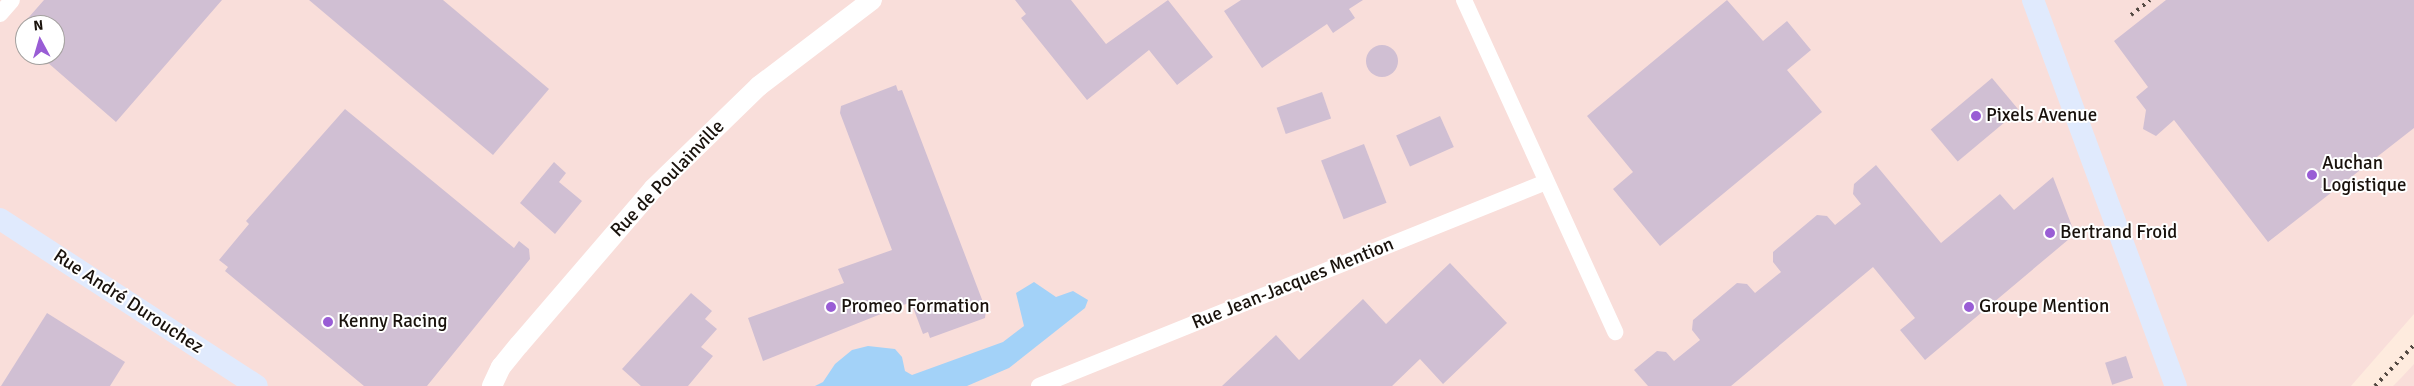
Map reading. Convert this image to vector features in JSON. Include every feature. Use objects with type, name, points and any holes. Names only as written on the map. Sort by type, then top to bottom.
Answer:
[{"type":"main road","points":[[2033,0],[2176,386]]},
{"type":"main road","name":"Rue André Durouchez","points":[[0,219],[257,386]]},
{"type":"street","points":[[0,14],[12,0]]},
{"type":"street","name":"Rue de Poulainville","points":[[492,386],[513,352],[653,189],[759,86],[872,0]]},
{"type":"street","points":[[1464,0],[1615,332]]},
{"type":"street","name":"Rue Jean-Jacques Mention","points":[[1039,386],[1546,182]]},
{"type":"shaded area","points":[[0,0],[2414,0],[2414,314],[2351,386],[0,386]]},
{"type":"shaded area","points":[[2414,364],[2414,386],[2393,386],[2401,378]]},
{"type":"water","points":[[1034,282],[1056,297],[1073,291],[1088,300],[1085,308],[1009,368],[967,386],[815,386],[823,382],[835,364],[852,350],[868,346],[895,349],[902,357],[905,371],[912,375],[1003,342],[1024,326],[1016,293]]},
{"type":"building","points":[[44,0],[222,0],[116,122],[50,65],[65,65],[65,15],[31,15]]},
{"type":"building","points":[[309,0],[443,0],[549,89],[493,155]]},
{"type":"building","points":[[1015,0],[1071,0],[1106,44],[1168,0],[1213,57],[1177,85],[1149,50],[1087,100],[1021,18],[1026,14]]},
{"type":"building","points":[[1241,0],[1363,0],[1349,9],[1355,18],[1333,33],[1327,24],[1262,68],[1224,11]]},
{"type":"building","points":[[1727,0],[1763,41],[1787,21],[1811,50],[1787,70],[1822,112],[1660,246],[1613,189],[1633,172],[1587,116]]},
{"type":"building","points":[[2166,0],[2414,0],[2414,128],[2268,242],[2174,120],[2156,136],[2143,129],[2146,110],[2136,97],[2148,87],[2114,41]]},
{"type":"building","points":[[1382,45],[1388,46],[1393,50],[1397,55],[1397,67],[1393,72],[1388,76],[1382,77],[1376,76],[1371,72],[1367,67],[1366,61],[1367,55],[1371,50],[1376,46]]},
{"type":"building","points":[[1992,78],[2019,110],[1958,162],[1931,129]]},
{"type":"building","points":[[896,85],[898,91],[902,90],[986,310],[985,318],[930,338],[928,332],[923,334],[911,302],[763,361],[748,318],[844,283],[838,269],[892,250],[840,113],[841,106]]},
{"type":"building","points":[[1322,92],[1331,118],[1286,134],[1277,108]]},
{"type":"building","points":[[345,109],[514,248],[519,241],[529,249],[530,259],[427,386],[364,386],[225,271],[228,267],[219,260],[249,224],[246,221]]},
{"type":"building","points":[[1440,116],[1454,147],[1410,167],[1396,136]]},
{"type":"building","points":[[1364,144],[1387,203],[1344,219],[1321,160]]},
{"type":"building","points":[[554,162],[566,173],[559,182],[582,201],[555,234],[520,203]]},
{"type":"building","points":[[1876,165],[1941,243],[2000,194],[2014,210],[2053,177],[2075,234],[1925,360],[1900,330],[1915,318],[1873,267],[1731,386],[1648,386],[1634,370],[1657,351],[1666,352],[1674,361],[1700,340],[1692,330],[1693,320],[1737,283],[1747,284],[1755,293],[1781,272],[1773,262],[1773,252],[1817,215],[1827,216],[1835,225],[1861,204],[1853,194],[1854,184]]},
{"type":"building","points":[[1450,263],[1507,323],[1443,384],[1420,359],[1392,386],[1222,386],[1276,335],[1299,360],[1363,299],[1386,324]]},
{"type":"building","points":[[691,293],[712,311],[705,319],[717,329],[701,347],[713,356],[688,386],[641,386],[622,369]]},
{"type":"building","points":[[47,313],[125,362],[110,386],[1,386]]},
{"type":"building","points":[[2126,356],[2133,378],[2112,385],[2105,363]]},
{"type":"railway","points":[[2131,15],[2150,0]]},
{"type":"railway","points":[[2375,386],[2414,345]]},
{"type":"place","name":"Pixels Avenue","points":[[1976,116]]},
{"type":"place","name":"Auchan Logistique","points":[[2312,175]]},
{"type":"place","name":"Bertrand Froid","points":[[2050,233]]},
{"type":"place","name":"Promeo Formation","points":[[831,307]]},
{"type":"place","name":"Groupe Mention","points":[[1969,307]]},
{"type":"place","name":"Kenny Racing","points":[[328,322]]}]
